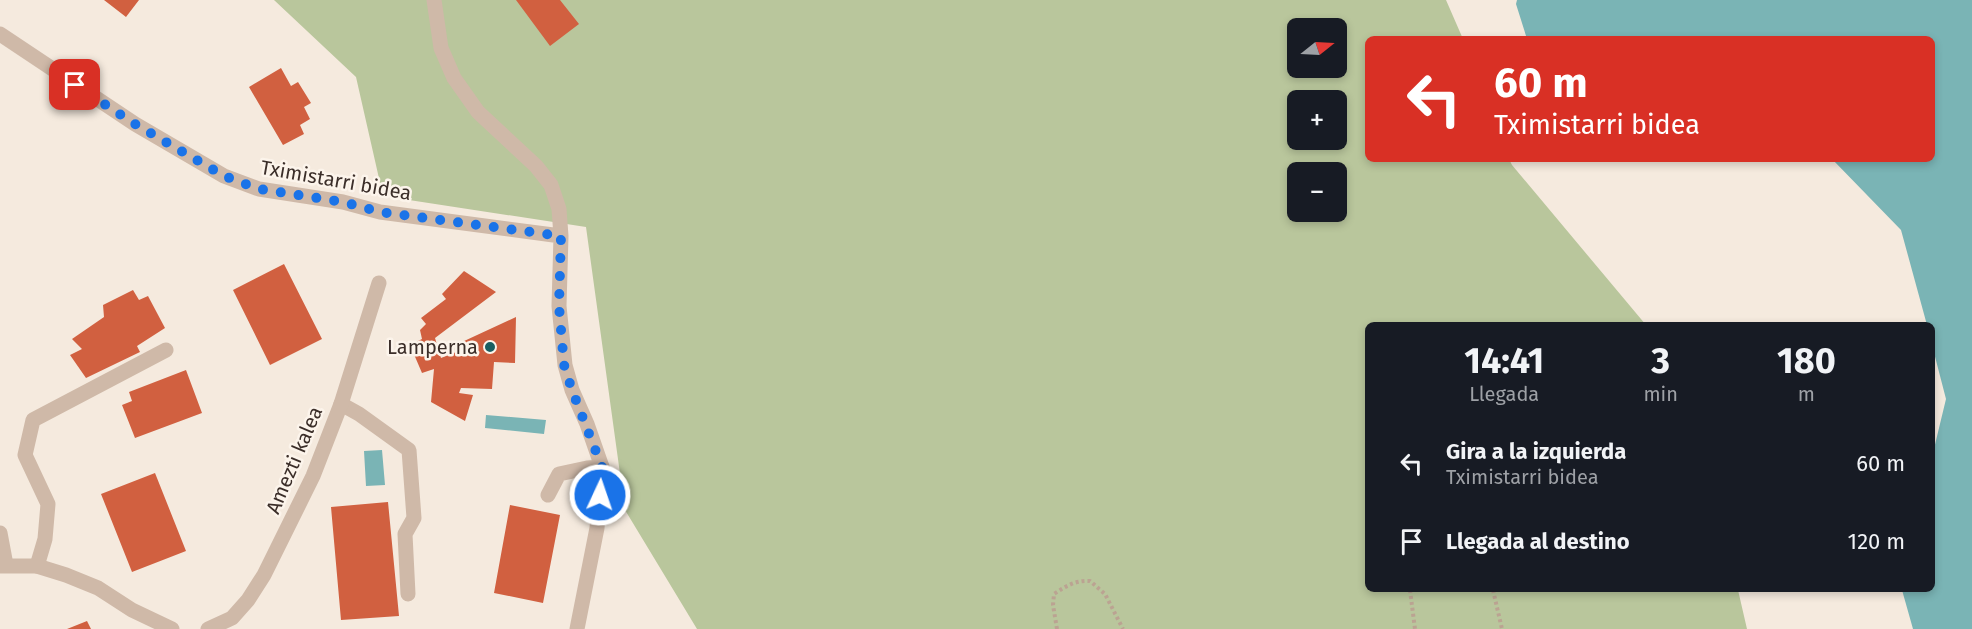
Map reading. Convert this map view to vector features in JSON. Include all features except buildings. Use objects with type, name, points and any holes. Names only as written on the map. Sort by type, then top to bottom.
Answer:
[{"type":"street","points":[[434,0],[441,48],[454,78],[478,112],[536,166],[551,185],[559,209],[561,236],[559,306],[564,365],[602,467],[597,528],[577,629]]},
{"type":"street","name":"Tximistarri bidea","points":[[0,34],[144,129],[224,176],[259,189],[343,202],[380,212],[561,236]]},
{"type":"street","name":"Amezti kalea","points":[[208,629],[232,618],[248,600],[264,575],[313,476],[341,404],[379,283]]},
{"type":"street","points":[[37,566],[45,540],[48,504],[25,455],[33,420],[166,350]]},
{"type":"street","points":[[341,404],[359,414],[409,450],[414,518],[405,534],[408,594]]},
{"type":"street","points":[[548,495],[559,474],[602,467]]},
{"type":"street","points":[[0,533],[3,566],[37,566],[66,575],[98,588],[132,610],[172,629]]},
{"type":"path","points":[[1057,629],[1053,605],[1054,594],[1082,580],[1090,581],[1105,594],[1123,629]]},
{"type":"path","points":[[1410,592],[1415,629]]},
{"type":"path","points":[[1493,592],[1502,629]]},
{"type":"green space","points":[[274,0],[1446,0],[1462,36],[1365,36],[1365,162],[1510,162],[1643,322],[1365,322],[1365,592],[1738,592],[1747,629],[697,629],[625,510],[586,227],[383,196],[356,77]]},
{"type":"water","points":[[1517,0],[1972,0],[1972,629],[1913,629],[1903,592],[1935,592],[1935,445],[1946,399],[1935,357],[1935,322],[1926,322],[1901,230],[1835,162],[1935,162],[1935,36],[1526,36],[1516,4]]},
{"type":"water","points":[[486,415],[546,420],[544,434],[485,428]]},
{"type":"water","points":[[382,450],[385,485],[366,486],[364,451]]},
{"type":"place","name":"Lamperna","points":[[490,347]]},
{"type":"route","points":[[75,85],[135,124],[224,176],[259,189],[343,202],[380,212],[561,236],[559,306],[564,365],[602,467],[600,495]]}]
